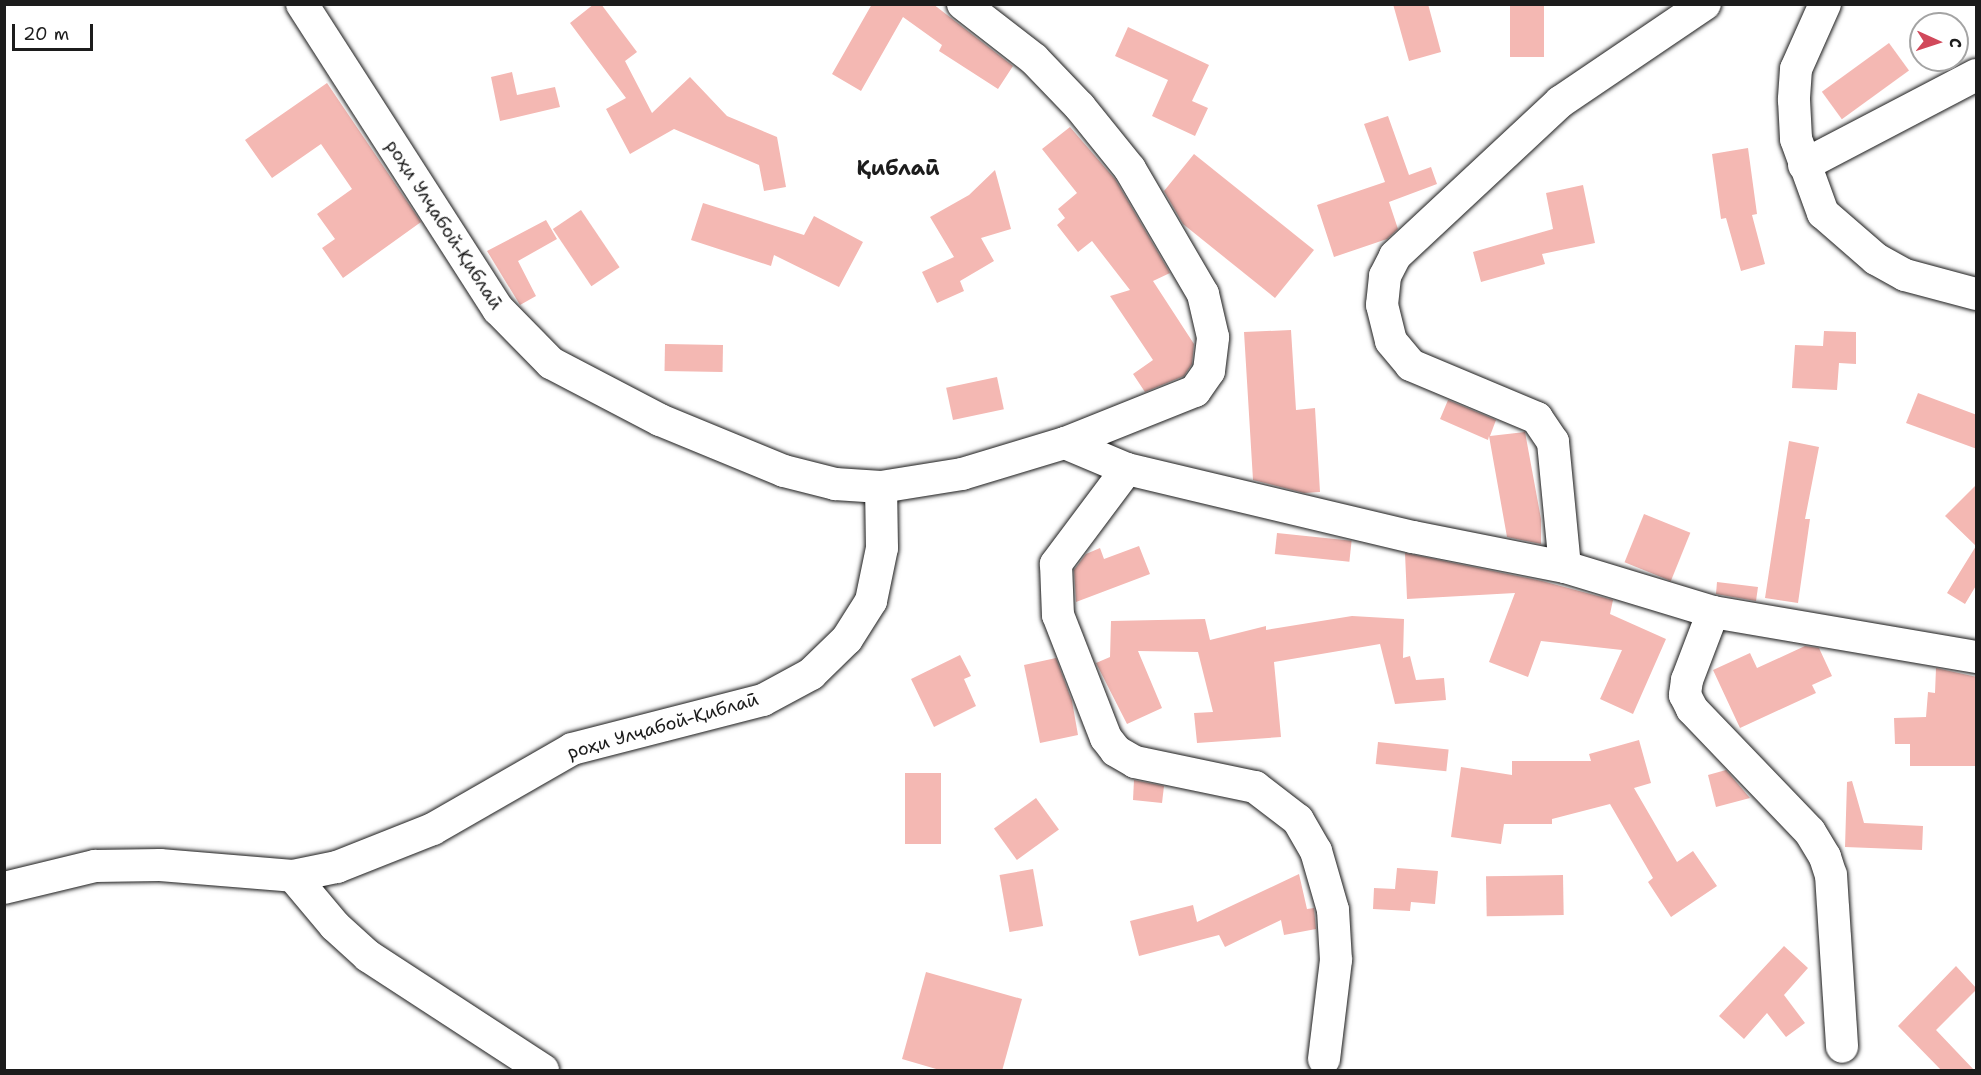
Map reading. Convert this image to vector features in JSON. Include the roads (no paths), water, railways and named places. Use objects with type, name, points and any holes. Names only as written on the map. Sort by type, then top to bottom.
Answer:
[{"type":"street","name":"роҳи Улҷабой-Қиблаӣ","points":[[4,888],[95,866],[160,865],[292,876],[337,867],[433,829],[572,749],[763,700],[811,674],[847,639],[871,601],[882,548],[881,487],[835,484],[784,471],[660,420],[551,363],[498,309],[302,4]]},
{"type":"street","points":[[881,487],[962,474],[1065,443],[1195,391],[1209,371],[1213,337],[1203,294],[1130,169],[1080,107],[1034,59],[963,4]]},
{"type":"street","points":[[1565,567],[1553,442],[1537,418],[1411,365],[1391,341],[1382,305],[1385,276],[1395,256],[1560,102],[1705,4]]},
{"type":"street","points":[[1825,4],[1797,69],[1796,139],[1803,165],[1823,213],[1876,259],[1905,275],[1977,294]]},
{"type":"street","points":[[1803,165],[1977,75]]},
{"type":"street","points":[[1065,443],[1127,469],[1413,537],[1565,567],[1713,612],[1977,657]]},
{"type":"street","points":[[1127,469],[1056,564],[1058,615],[1106,738],[1116,751],[1135,762],[1255,787],[1298,820],[1316,851],[1333,910],[1336,960],[1324,1059]]},
{"type":"street","points":[[1713,612],[1687,680],[1686,696],[1692,709],[1810,832],[1825,857],[1832,875],[1842,1047]]},
{"type":"street","points":[[292,876],[335,926],[368,956],[543,1071]]},
{"type":"district","name":"Қиблаӣ","points":[[898,168]]}]
